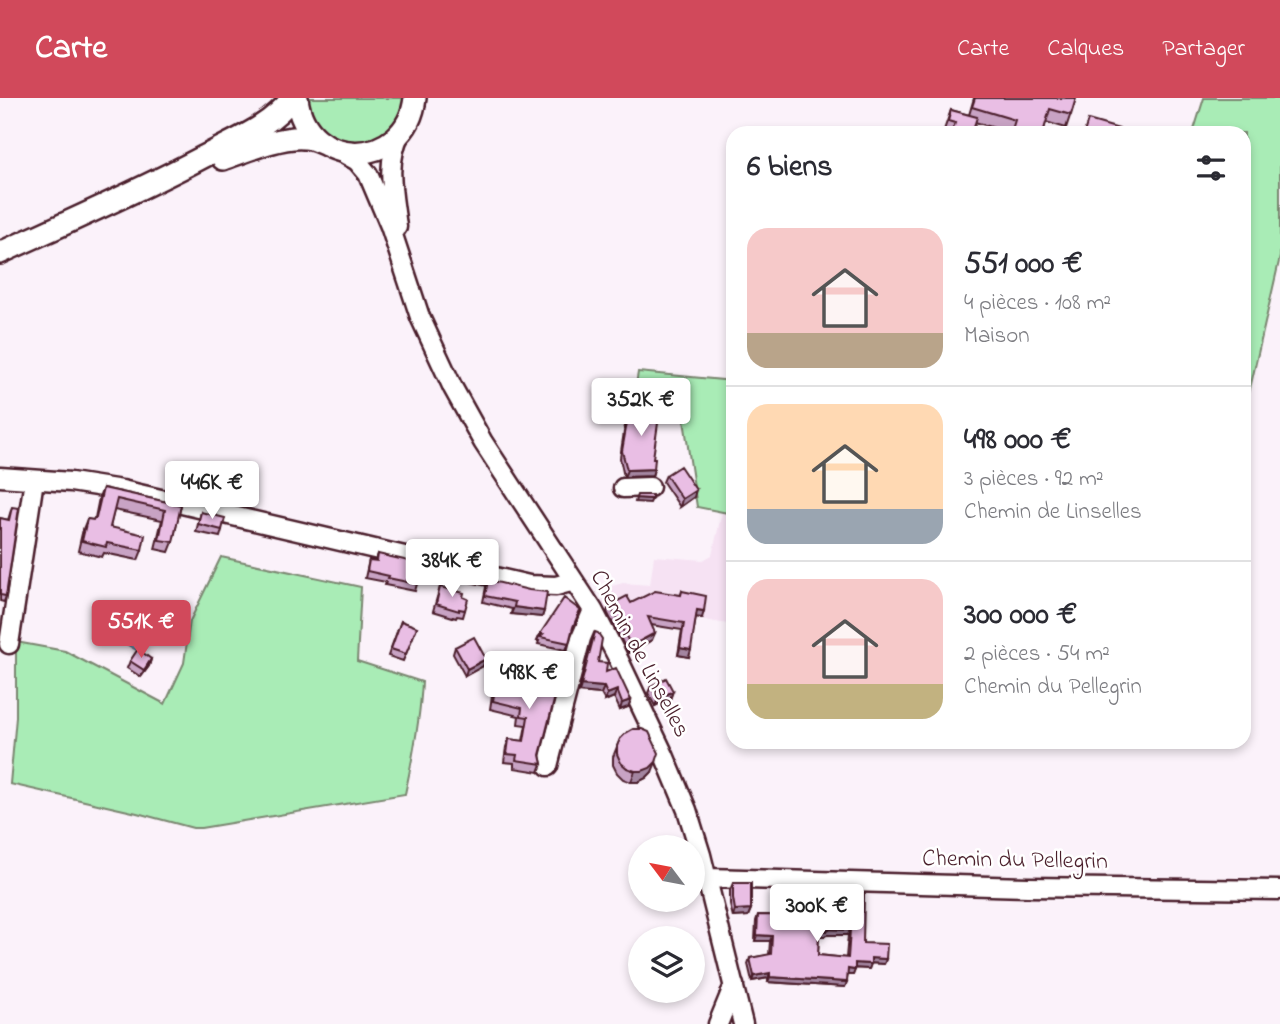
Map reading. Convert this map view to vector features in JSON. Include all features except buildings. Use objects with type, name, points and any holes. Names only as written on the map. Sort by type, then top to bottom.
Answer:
[{"type":"main road","points":[[0,253],[145,187],[257,129],[294,98],[307,127],[315,137],[332,147]]},
{"type":"main road","points":[[145,187],[285,139],[305,138],[350,153],[370,151],[383,146],[401,133],[415,103]]},
{"type":"street","points":[[400,254],[391,163],[394,147],[401,133]]},
{"type":"street","points":[[332,147],[357,161],[368,174],[400,254]]},
{"type":"street","name":"Chemin de Linselles","points":[[400,254],[420,317],[461,405],[593,610],[672,772],[708,878],[743,1024]]},
{"type":"street","points":[[0,477],[71,482],[122,490],[529,585],[556,586],[574,581]]},
{"type":"street","points":[[9,644],[34,480]]},
{"type":"street","points":[[623,488],[650,487]]},
{"type":"street","points":[[548,766],[581,638],[593,610]]},
{"type":"street","name":"Chemin du Pellegrin","points":[[708,878],[1028,887],[1280,890]]},
{"type":"street","points":[[718,1024],[734,985]]},
{"type":"shaded area","points":[[722,512],[726,513],[726,624],[699,619],[700,614],[653,611],[611,627],[600,607],[612,586],[623,583],[650,585],[654,556],[703,560],[712,555]]},
{"type":"green space","points":[[307,98],[406,98],[400,117],[391,129],[372,140],[354,142],[336,138],[321,128],[314,118]]},
{"type":"green space","points":[[1204,98],[1280,98],[1280,257],[1251,384],[1251,126],[1195,126]]},
{"type":"green space","points":[[638,372],[726,380],[726,513],[697,507],[684,420],[632,411]]},
{"type":"green space","points":[[221,557],[361,587],[357,661],[422,682],[416,738],[405,794],[193,828],[10,784],[16,717],[16,642],[65,651],[165,704],[184,663],[190,621]]},
{"type":"water","points":[[110,615],[146,624],[148,639],[144,648],[140,651],[123,642],[104,637],[101,628]]}]
